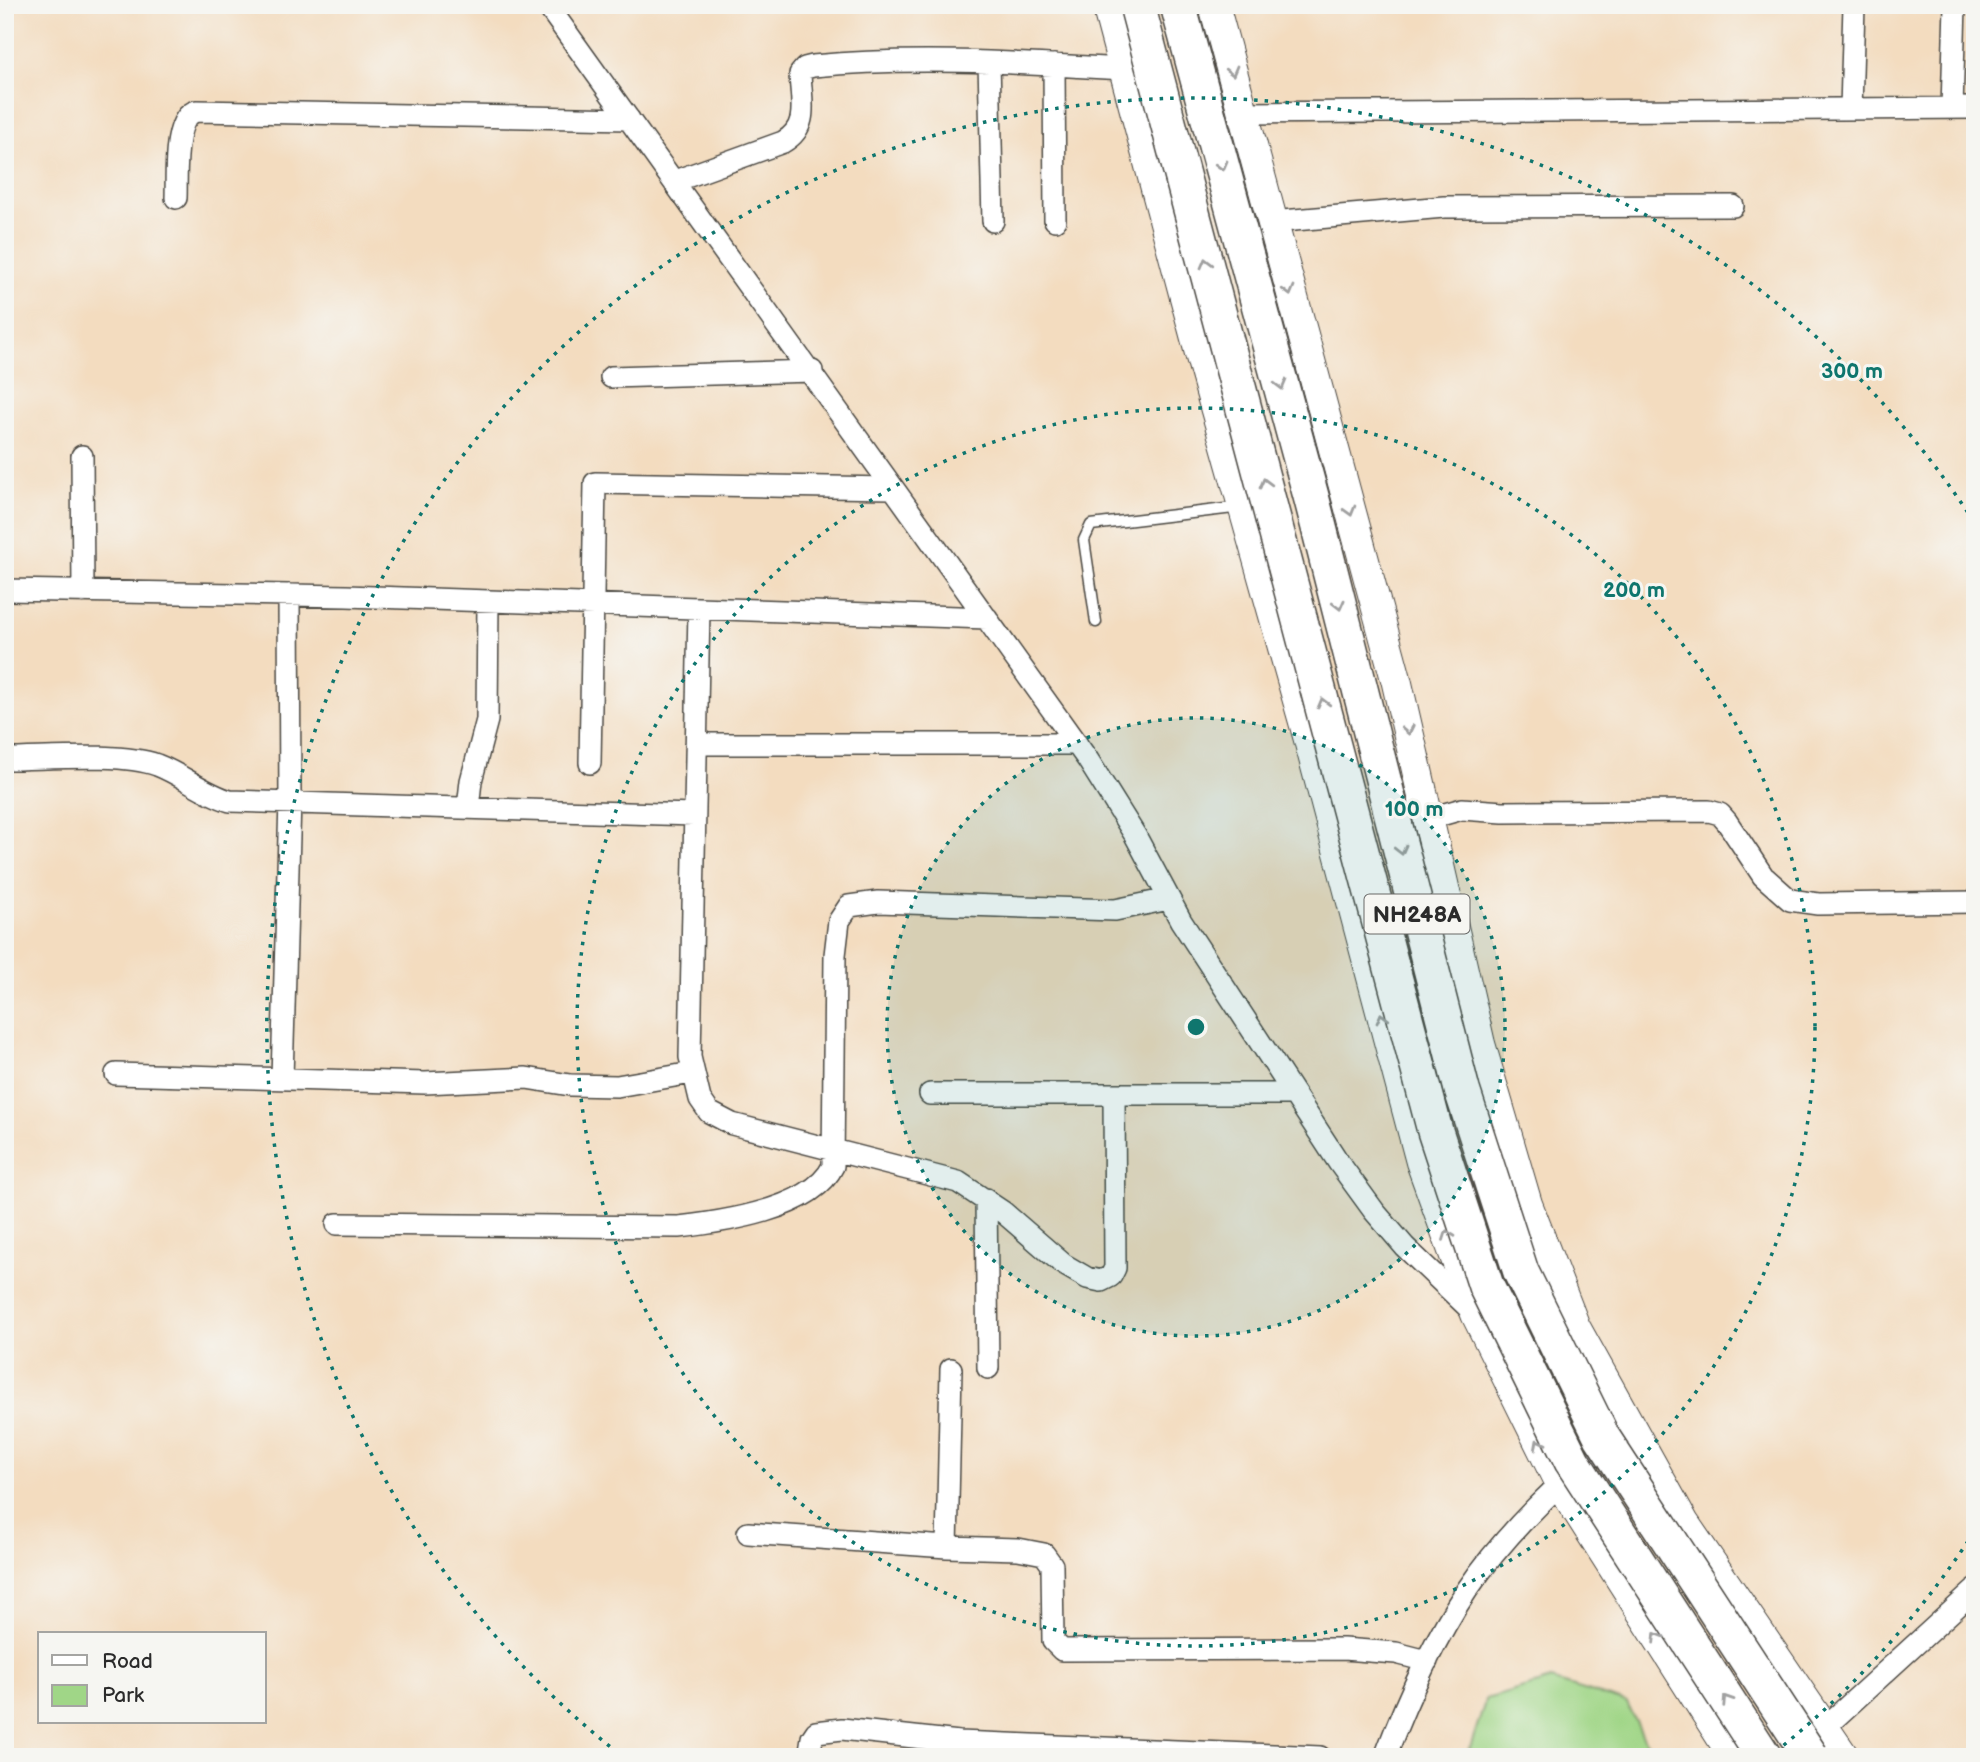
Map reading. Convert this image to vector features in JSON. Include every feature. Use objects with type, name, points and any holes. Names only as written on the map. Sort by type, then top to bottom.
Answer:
[{"type":"highway","name":"NH248A","points":[[1137,5],[1435,1131],[1486,1286],[1572,1461],[1764,1757]]},
{"type":"highway","name":"NH248A","points":[[1178,5],[1312,500],[1462,1090],[1521,1272],[1602,1437],[1817,1742]]},
{"type":"main road","points":[[1107,5],[1308,736],[1421,1162],[1476,1314],[1559,1482],[1734,1757]]},
{"type":"main road","points":[[1214,5],[1396,679],[1480,1044],[1527,1204],[1575,1327],[1684,1523],[1817,1742],[1844,1757]]},
{"type":"street","points":[[547,5],[1077,744],[1135,835],[1169,899],[1293,1094],[1374,1211],[1405,1247],[1476,1314]]},
{"type":"street","points":[[1851,109],[1854,5]]},
{"type":"street","points":[[1952,108],[1955,5]]},
{"type":"street","points":[[675,181],[782,142],[797,133],[801,124],[800,74],[805,68],[865,61],[989,62],[1124,69]]},
{"type":"street","points":[[989,62],[993,220]]},
{"type":"street","points":[[1054,65],[1055,220]]},
{"type":"street","points":[[1243,113],[1975,108]]},
{"type":"street","points":[[176,198],[180,127],[187,114],[195,111],[629,119]]},
{"type":"street","points":[[1271,222],[1444,208],[1732,206]]},
{"type":"street","points":[[611,377],[812,371]]},
{"type":"street","points":[[82,456],[83,592]]},
{"type":"street","points":[[590,763],[595,482],[891,488]]},
{"type":"street","points":[[5,590],[289,595],[987,618]]},
{"type":"street","points":[[282,1078],[290,802],[289,595]]},
{"type":"street","points":[[468,808],[471,781],[487,720],[488,601]]},
{"type":"street","points":[[699,609],[690,1046],[692,1073],[700,1099],[709,1112],[732,1124],[958,1182],[986,1199],[1063,1264],[1087,1278],[1101,1281],[1111,1276],[1115,1268],[1114,1094]]},
{"type":"street","points":[[696,744],[1077,744]]},
{"type":"street","points":[[5,759],[135,760],[157,765],[211,796],[230,801],[694,816]]},
{"type":"street","points":[[1427,819],[1462,809],[1503,812],[1709,811],[1720,814],[1763,876],[1790,900],[1818,904],[1975,902]]},
{"type":"street","points":[[337,1224],[679,1227],[727,1221],[801,1196],[827,1177],[833,1166],[835,955],[839,921],[849,906],[878,902],[1115,911],[1169,899]]},
{"type":"street","points":[[116,1074],[425,1083],[526,1078],[570,1085],[617,1086],[692,1073]]},
{"type":"street","points":[[930,1094],[1293,1094]]},
{"type":"street","points":[[986,1199],[988,1368]]},
{"type":"street","points":[[947,1547],[951,1369]]},
{"type":"street","points":[[1385,1757],[1407,1700],[1469,1587],[1559,1482],[1629,1424]]},
{"type":"street","points":[[748,1532],[947,1547],[1034,1550],[1050,1559],[1052,1634],[1053,1641],[1062,1650],[1343,1649],[1396,1653],[1427,1661]]},
{"type":"street","points":[[1817,1742],[1975,1590]]},
{"type":"street","points":[[809,1757],[812,1738],[817,1732],[842,1729],[959,1742],[1320,1757]]},
{"type":"lane","points":[[1097,622],[1084,540],[1091,525],[1243,507]]},
{"type":"green space","points":[[1551,1680],[1627,1703],[1653,1757],[1467,1757],[1486,1699]]}]
